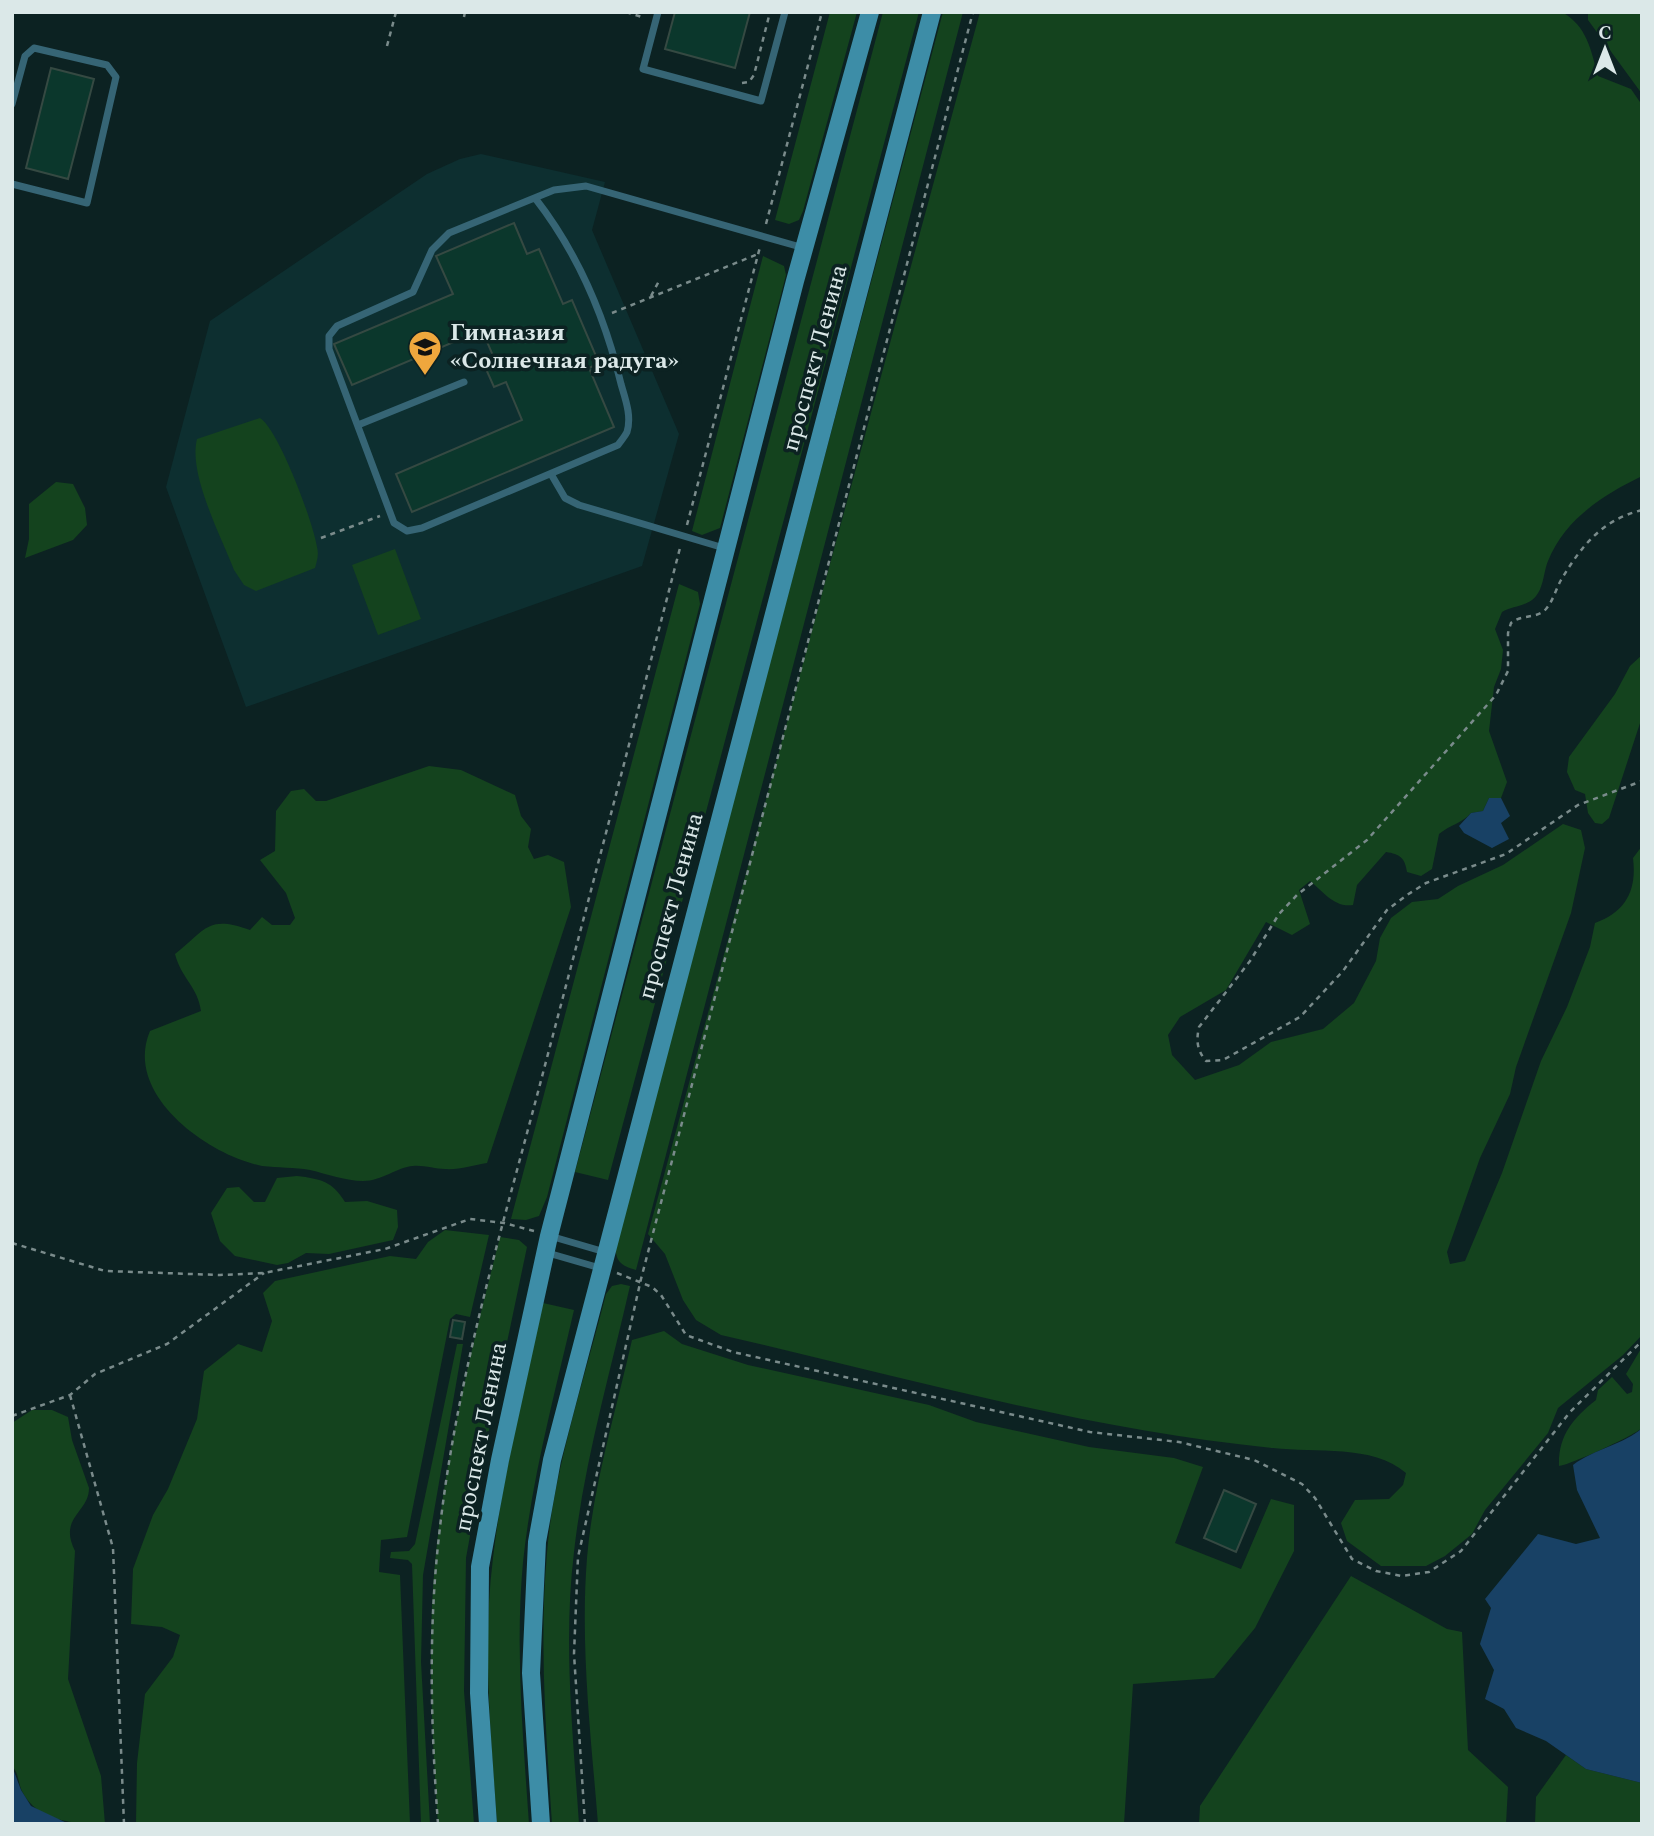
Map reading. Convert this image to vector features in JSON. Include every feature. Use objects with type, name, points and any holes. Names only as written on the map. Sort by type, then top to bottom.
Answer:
[{"type":"street","name":"проспект Ленина","points":[[488,1824],[478,1693],[480,1567],[547,1244],[804,248],[870,12]]},
{"type":"street","name":"проспект Ленина","points":[[541,1824],[531,1673],[537,1542],[552,1460],[932,12]]},
{"type":"lane","points":[[658,12],[643,69],[761,101],[785,12]]},
{"type":"lane","points":[[12,104],[25,56],[34,48],[107,65],[116,77],[87,203],[12,184]]},
{"type":"lane","points":[[535,198],[550,216],[588,284],[611,339],[628,413],[627,432],[618,445],[422,528],[407,531],[394,523],[329,349],[329,336],[337,326],[414,292],[432,250],[449,233],[554,190],[586,186],[804,248]]},
{"type":"lane","points":[[358,425],[464,382]]},
{"type":"lane","points":[[551,474],[565,498],[579,505],[726,548]]},
{"type":"lane","points":[[547,1244],[603,1260]]},
{"type":"lane","points":[[547,1244],[603,1260]]},
{"type":"path","points":[[387,46],[396,12]]},
{"type":"path","points":[[738,83],[749,82],[754,75],[770,12]]},
{"type":"path","points":[[438,1824],[431,1733],[432,1606],[451,1446],[469,1360],[822,12]]},
{"type":"path","points":[[585,1824],[574,1654],[578,1557],[641,1279],[973,12]]},
{"type":"path","points":[[602,318],[758,254]]},
{"type":"path","points":[[650,298],[659,281]]},
{"type":"path","points":[[1642,510],[1616,517],[1601,527],[1562,578],[1549,607],[1541,614],[1511,623],[1508,633],[1508,671],[1496,695],[1367,840],[1297,895],[1279,914],[1245,969],[1199,1027],[1197,1040],[1200,1053],[1206,1061],[1214,1063],[1300,1017],[1343,971],[1387,909],[1426,883],[1506,854],[1578,805],[1642,781]]},
{"type":"path","points":[[321,538],[391,513]]},
{"type":"path","points":[[12,1243],[104,1271],[220,1275],[264,1273],[404,1244],[462,1220],[504,1223],[547,1244]]},
{"type":"path","points":[[603,1260],[641,1279],[661,1295],[686,1335],[733,1352],[1090,1432],[1179,1442],[1262,1463],[1302,1484],[1315,1498],[1352,1559],[1377,1570],[1402,1576],[1429,1572],[1461,1550],[1570,1412],[1642,1341]]},
{"type":"path","points":[[12,1416],[69,1395],[95,1374],[167,1344],[264,1273]]},
{"type":"path","points":[[69,1395],[113,1548],[124,1824]]},
{"type":"shaded area","name":"Гимназия «Солнечная радуга»","points":[[481,154],[605,182],[592,230],[679,434],[642,566],[246,707],[166,487],[210,321],[427,174],[460,159]]},
{"type":"green space","points":[[830,12],[857,12],[803,211],[799,220],[789,224],[775,220]]},
{"type":"green space","points":[[883,12],[919,12],[608,1180],[575,1172]]},
{"type":"green space","points":[[943,12],[963,12],[636,1270],[620,1262],[615,1244]]},
{"type":"green space","points":[[980,12],[1562,12],[1583,32],[1598,76],[1631,89],[1642,105],[1642,476],[1613,491],[1575,521],[1555,546],[1536,596],[1525,604],[1502,612],[1495,629],[1503,650],[1501,669],[1494,687],[1489,731],[1507,782],[1501,798],[1489,798],[1483,811],[1471,813],[1439,834],[1432,869],[1421,876],[1407,872],[1401,857],[1386,852],[1357,885],[1353,905],[1334,901],[1310,881],[1299,890],[1310,924],[1292,935],[1266,922],[1226,990],[1180,1017],[1168,1035],[1172,1055],[1195,1080],[1239,1065],[1271,1042],[1323,1029],[1354,1003],[1376,961],[1380,938],[1391,918],[1412,902],[1438,899],[1458,886],[1503,865],[1563,824],[1581,830],[1585,848],[1571,913],[1516,1067],[1510,1094],[1480,1158],[1447,1252],[1450,1264],[1465,1261],[1502,1173],[1541,1061],[1567,1007],[1590,947],[1595,923],[1615,913],[1627,898],[1633,880],[1633,858],[1642,846],[1642,1335],[1623,1355],[1558,1408],[1548,1433],[1485,1510],[1472,1534],[1445,1556],[1426,1566],[1381,1566],[1347,1541],[1341,1523],[1355,1500],[1389,1499],[1403,1485],[1406,1473],[1392,1464],[1360,1454],[1273,1448],[1134,1429],[996,1400],[721,1335],[696,1320],[683,1300],[665,1254],[648,1234]]},
{"type":"green space","points":[[1588,12],[1642,12],[1642,94],[1588,20]]},
{"type":"green space","points":[[763,256],[784,266],[786,275],[720,528],[702,535],[692,531]]},
{"type":"green space","points":[[260,418],[276,440],[294,478],[309,518],[318,555],[315,568],[256,591],[244,585],[234,570],[201,487],[195,453],[197,439]]},
{"type":"green space","points":[[56,482],[73,484],[85,508],[87,525],[73,540],[25,558],[29,539],[29,504]]},
{"type":"green space","points":[[395,549],[421,619],[378,635],[352,565]]},
{"type":"green space","points":[[679,584],[698,592],[700,604],[547,1197],[539,1216],[526,1220],[511,1219]]},
{"type":"green space","points":[[1642,655],[1642,717],[1609,818],[1602,824],[1595,823],[1588,813],[1585,794],[1575,790],[1567,772],[1569,757],[1615,694],[1630,666]]},
{"type":"green space","points":[[429,766],[461,770],[515,795],[521,816],[531,829],[528,847],[534,859],[548,855],[564,862],[571,907],[487,1163],[450,1169],[413,1166],[377,1179],[357,1181],[304,1169],[262,1166],[240,1160],[218,1149],[175,1118],[159,1098],[148,1077],[145,1054],[150,1031],[201,1011],[197,995],[181,970],[175,954],[201,931],[216,924],[250,930],[262,917],[272,925],[290,925],[295,918],[286,893],[260,860],[275,851],[276,811],[291,791],[304,789],[316,801],[326,801]]},
{"type":"green space","points":[[297,1176],[325,1182],[345,1202],[367,1201],[397,1210],[398,1227],[393,1240],[329,1254],[306,1253],[288,1263],[277,1265],[235,1256],[220,1241],[211,1213],[227,1188],[239,1187],[254,1202],[265,1202],[277,1178]]},
{"type":"green space","points":[[445,1230],[489,1235],[470,1317],[456,1314],[450,1319],[407,1537],[381,1540],[379,1572],[400,1575],[410,1824],[136,1824],[137,1763],[145,1694],[173,1657],[180,1635],[162,1627],[131,1624],[133,1569],[153,1515],[168,1489],[197,1419],[204,1371],[238,1344],[262,1352],[272,1321],[263,1293],[275,1281],[390,1256],[416,1259],[428,1242]]},
{"type":"green space","points":[[500,1237],[519,1240],[527,1247],[492,1414],[466,1558],[464,1691],[474,1824],[438,1824],[431,1661],[435,1559],[457,1420]]},
{"type":"green space","points":[[612,1286],[630,1286],[584,1485],[571,1586],[570,1688],[579,1824],[552,1824],[543,1654],[550,1522],[571,1423],[606,1294]]},
{"type":"green space","points":[[543,1303],[574,1310],[538,1467],[523,1562],[520,1660],[529,1824],[497,1824],[489,1691],[490,1591],[503,1494]]},
{"type":"green space","points":[[664,1331],[682,1344],[748,1365],[929,1405],[976,1422],[1089,1447],[1174,1458],[1203,1467],[1175,1543],[1241,1569],[1271,1499],[1294,1505],[1294,1551],[1255,1628],[1214,1678],[1133,1684],[1124,1824],[598,1824],[585,1624],[590,1531],[632,1340]]},
{"type":"green space","points":[[457,1344],[463,1344],[423,1575],[421,1662],[430,1824],[421,1824],[412,1564],[408,1560],[390,1558],[391,1552],[409,1551],[415,1544]]},
{"type":"green space","points":[[1642,1347],[1642,1428],[1601,1450],[1559,1466],[1561,1446],[1568,1428],[1596,1400],[1598,1390],[1612,1377],[1627,1394],[1632,1392],[1633,1384],[1626,1374]]},
{"type":"green space","points":[[32,1410],[52,1410],[68,1417],[72,1440],[89,1488],[88,1496],[70,1530],[75,1551],[68,1679],[101,1776],[105,1824],[70,1822],[37,1809],[22,1791],[12,1766],[12,1423]]},
{"type":"green space","points":[[1351,1576],[1447,1629],[1462,1632],[1468,1750],[1508,1787],[1506,1824],[1199,1824],[1200,1806]]},
{"type":"green space","points":[[1566,1755],[1586,1769],[1642,1783],[1642,1824],[1535,1824],[1536,1797]]},
{"type":"water","points":[[1489,798],[1501,798],[1510,816],[1501,823],[1509,839],[1492,848],[1464,833],[1459,826],[1471,813],[1483,811]]},
{"type":"water","points":[[1642,1428],[1642,1783],[1586,1769],[1546,1741],[1516,1728],[1504,1709],[1485,1699],[1494,1670],[1480,1644],[1491,1608],[1485,1599],[1538,1534],[1576,1544],[1600,1538],[1577,1490],[1573,1465]]},
{"type":"water","points":[[12,1766],[21,1790],[31,1806],[69,1824],[12,1824]]},
{"type":"building","points":[[675,12],[750,12],[735,68],[665,49]]},
{"type":"building","points":[[51,68],[94,79],[68,179],[26,168]]},
{"type":"building","points":[[514,223],[527,254],[539,249],[563,304],[572,300],[599,363],[589,368],[614,427],[412,512],[396,474],[522,420],[506,382],[494,387],[486,369],[497,365],[482,330],[352,385],[334,344],[453,294],[436,256]]},
{"type":"building","points":[[453,1320],[465,1322],[462,1339],[450,1337]]},
{"type":"building","points":[[1224,1490],[1256,1504],[1236,1552],[1204,1538]]},
{"type":"place","name":"Гимназия «Солнечная радуга»","points":[[425,377]]}]
